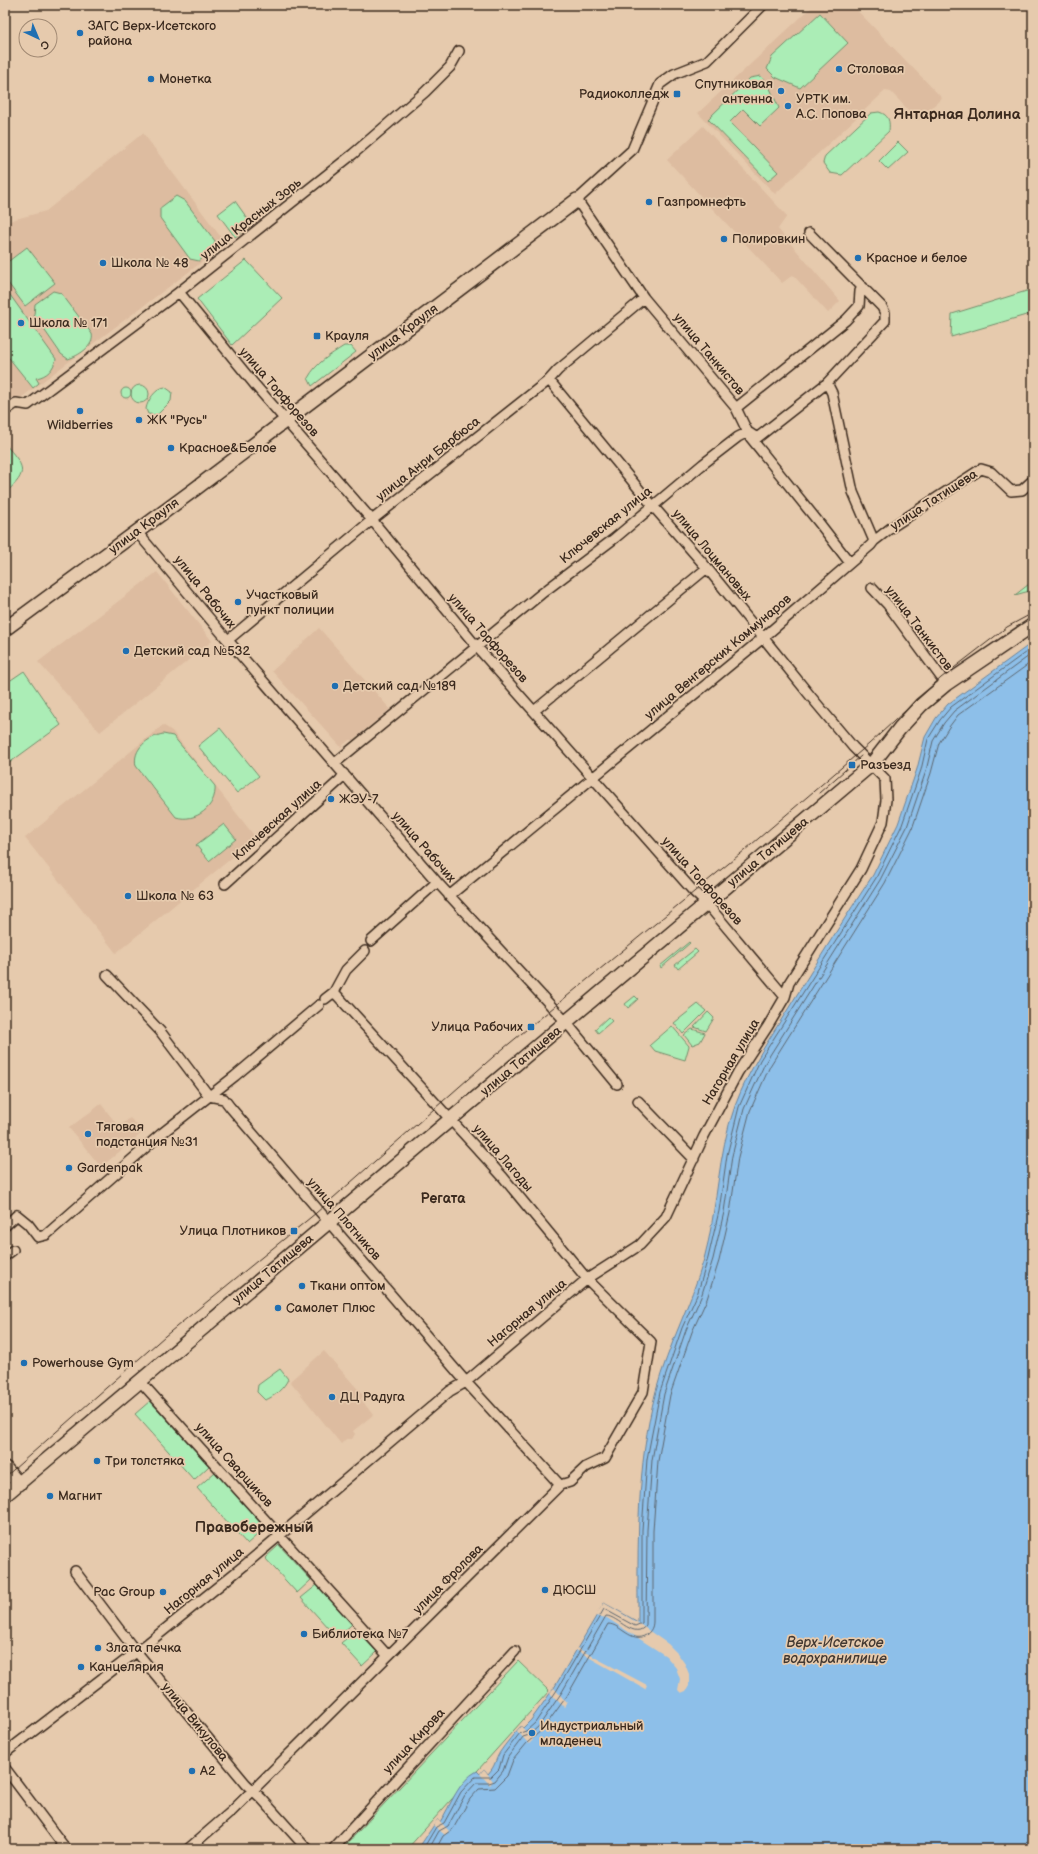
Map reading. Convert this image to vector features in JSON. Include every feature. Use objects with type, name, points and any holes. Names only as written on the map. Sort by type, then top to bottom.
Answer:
[{"type":"street","name":"улица Крауля","points":[[5,629],[137,532],[577,200],[632,150],[660,84],[674,74],[707,61],[764,5]]},
{"type":"street","name":"улица Красных Зорь","points":[[5,411],[16,403],[28,405],[179,292],[287,208],[396,118],[450,67],[459,52]]},
{"type":"street","name":"улица Танкистов","points":[[577,200],[644,298],[736,408],[748,432],[850,563]]},
{"type":"street","points":[[748,432],[757,438],[827,383],[885,321],[885,313],[809,232]]},
{"type":"street","points":[[736,408],[846,320],[859,306],[860,291],[863,288]]},
{"type":"street","name":"улица Торфорезов","points":[[179,292],[255,385],[372,520],[477,647],[694,892],[707,904],[785,997]]},
{"type":"street","name":"улица Анри Барбюса","points":[[228,640],[372,520],[549,380],[558,370],[644,298]]},
{"type":"street","name":"улица Лоцмановых","points":[[549,380],[652,505],[708,568],[849,742],[872,764]]},
{"type":"street","points":[[827,383],[832,393],[853,492],[874,541]]},
{"type":"street","name":"Ключевская улица","points":[[334,763],[541,594],[615,538],[652,505],[732,441],[748,432]]},
{"type":"street","name":"улица Татищева","points":[[874,541],[892,526],[981,469],[990,472],[1011,491],[1022,490],[1033,480]]},
{"type":"street","name":"улица Рабочих","points":[[137,532],[449,896],[566,1022],[617,1084]]},
{"type":"street","name":"улица Венгерских Коммунаров","points":[[449,896],[764,637],[874,541]]},
{"type":"street","points":[[534,711],[708,568]]},
{"type":"street","name":"улица Танкистов","points":[[872,588],[888,606],[946,684]]},
{"type":"street","name":"улица Татищева","points":[[5,1495],[872,764],[900,728],[921,705],[946,684],[1033,625]]},
{"type":"street","name":"Нагорная улица","points":[[5,1753],[137,1652],[450,1391],[466,1382],[587,1279],[640,1245],[666,1217],[704,1136],[738,1072],[785,997],[789,983],[861,869],[883,822],[886,800],[885,779],[872,764]]},
{"type":"street","name":"Ключевская улица","points":[[225,884],[340,780],[344,774]]},
{"type":"street","points":[[371,941],[437,882]]},
{"type":"street","points":[[5,1226],[17,1215],[28,1224],[38,1237],[46,1235],[160,1134],[209,1096],[334,992],[346,970],[366,951]]},
{"type":"street","points":[[107,975],[160,1031],[209,1096]]},
{"type":"street","name":"улица Лагоды","points":[[334,992],[451,1119],[529,1208],[587,1279],[651,1342]]},
{"type":"street","name":"улица Плотников","points":[[209,1096],[224,1099],[330,1221],[466,1382],[560,1485]]},
{"type":"street","points":[[638,1101],[694,1159]]},
{"type":"street","points":[[5,1256],[13,1250]]},
{"type":"street","name":"улица Фролова","points":[[188,1849],[253,1790],[560,1485],[570,1482],[586,1467],[605,1458],[643,1392],[651,1342]]},
{"type":"street","name":"улица Сварщиков","points":[[140,1381],[388,1656]]},
{"type":"street","points":[[5,1468],[19,1484]]},
{"type":"street","name":"улица Викулова","points":[[74,1571],[137,1652],[246,1784],[307,1849]]},
{"type":"street","name":"улица Кирова","points":[[333,1849],[515,1651]]},
{"type":"street","points":[[5,1768],[66,1849]]},
{"type":"shaded area","name":"УРТК им. А.С. Попова","points":[[814,5],[852,5],[942,98],[918,120],[891,92],[885,91],[775,194],[698,113]]},
{"type":"shaded area","points":[[703,126],[787,216],[778,229],[840,301],[828,313],[793,275],[782,283],[667,160]]},
{"type":"shaded area","name":"Школа № 48","points":[[143,133],[226,244],[22,397],[10,398],[5,402],[5,225],[12,220],[46,211]]},
{"type":"shaded area","name":"Детский сад №532","points":[[157,572],[212,641],[100,732],[38,662]]},
{"type":"shaded area","points":[[319,628],[390,709],[353,740],[349,740],[341,747],[272,671]]},
{"type":"shaded area","name":"Школа № 63","points":[[163,725],[172,731],[256,838],[116,953],[25,838]]},
{"type":"shaded area","points":[[101,1104],[119,1127],[130,1118],[143,1132],[101,1167],[69,1128]]},
{"type":"shaded area","name":"ДЦ Радуга","points":[[324,1351],[363,1395],[361,1399],[373,1415],[353,1431],[355,1434],[352,1439],[346,1439],[341,1444],[290,1381]]},
{"type":"green space","points":[[820,13],[848,43],[800,88],[775,77],[767,69],[772,57]]},
{"type":"green space","points":[[761,76],[768,84],[779,108],[760,126],[743,109],[730,122],[778,172],[768,181],[708,119],[750,78]]},
{"type":"green space","points":[[879,112],[887,117],[889,131],[842,175],[830,173],[823,163],[825,156],[871,113]]},
{"type":"green space","points":[[898,142],[908,152],[888,170],[879,161]]},
{"type":"green space","points":[[176,196],[185,201],[215,241],[213,250],[199,261],[190,259],[160,218],[160,208]]},
{"type":"green space","points":[[235,201],[252,225],[235,237],[218,214]]},
{"type":"green space","points":[[27,247],[55,283],[25,306],[5,279],[5,264]]},
{"type":"green space","points":[[246,260],[282,298],[232,345],[197,299]]},
{"type":"green space","name":"Школа № 171","points":[[5,288],[56,359],[47,374],[36,378],[39,383],[33,388],[5,353]]},
{"type":"green space","points":[[1033,289],[1033,313],[951,337],[952,314]]},
{"type":"green space","points":[[53,291],[61,293],[92,334],[91,343],[85,350],[68,359],[61,354],[34,315],[35,304]]},
{"type":"green space","points":[[344,346],[351,346],[356,352],[312,386],[308,378],[315,368]]},
{"type":"green space","points":[[140,385],[146,388],[149,394],[146,400],[140,403],[134,400],[131,394],[134,388]]},
{"type":"green space","points":[[165,387],[172,392],[171,401],[157,415],[148,414],[146,409],[150,399],[155,392]]},
{"type":"green space","points":[[124,388],[128,388],[130,389],[130,397],[124,398],[121,395],[121,391]]},
{"type":"green space","points":[[5,444],[17,458],[22,469],[18,480],[5,493]]},
{"type":"green space","points":[[1033,581],[1033,590],[1015,595]]},
{"type":"green space","points":[[24,671],[61,725],[5,766],[5,684]]},
{"type":"green space","points":[[220,728],[259,776],[237,793],[198,746]]},
{"type":"green space","points":[[163,734],[173,736],[215,786],[215,794],[209,807],[203,812],[190,818],[176,817],[136,766],[136,754],[142,745],[152,738]]},
{"type":"green space","points":[[224,824],[236,839],[209,861],[196,845]]},
{"type":"green space","points":[[689,942],[690,943],[661,968],[660,966]]},
{"type":"green space","points":[[695,949],[698,952],[678,969],[675,965]]},
{"type":"green space","points":[[635,996],[638,999],[628,1008],[625,1004]]},
{"type":"green space","points":[[698,1004],[706,1011],[683,1034],[674,1023]]},
{"type":"green space","points":[[708,1012],[714,1018],[706,1031],[694,1027]]},
{"type":"green space","points":[[608,1017],[612,1021],[598,1033],[595,1029]]},
{"type":"green space","points":[[672,1026],[689,1046],[685,1060],[655,1051],[650,1045]]},
{"type":"green space","points":[[692,1029],[705,1033],[700,1042],[692,1045],[684,1035]]},
{"type":"green space","points":[[280,1369],[288,1379],[278,1392],[265,1400],[257,1392],[258,1385]]},
{"type":"green space","points":[[150,1401],[209,1466],[194,1480],[135,1414]]},
{"type":"green space","points":[[215,1472],[265,1528],[247,1544],[197,1488]]},
{"type":"green space","points":[[279,1545],[311,1580],[297,1593],[265,1558]]},
{"type":"green space","points":[[317,1585],[352,1624],[337,1638],[301,1598]]},
{"type":"green space","points":[[358,1632],[377,1652],[362,1666],[341,1643],[353,1633]]},
{"type":"green space","points":[[518,1661],[549,1691],[407,1849],[342,1849]]},
{"type":"water","name":"Верх-Исетское водохранилище","points":[[1033,642],[1033,1849],[418,1849],[438,1819],[440,1822],[460,1787],[470,1775],[477,1771],[480,1774],[484,1769],[488,1774],[493,1768],[500,1752],[507,1742],[521,1726],[523,1728],[531,1720],[554,1688],[604,1603],[638,1622],[638,1535],[642,1477],[649,1419],[661,1374],[699,1276],[704,1259],[709,1240],[721,1163],[729,1125],[735,1106],[747,1078],[769,1039],[873,875],[898,824],[917,769],[925,737],[936,718],[948,704]]},
{"type":"pier","points":[[604,1603],[638,1623],[668,1644],[678,1654],[685,1664],[689,1674],[689,1686],[686,1691],[681,1693],[678,1690],[680,1679],[676,1668],[666,1656],[607,1618],[595,1616]]},
{"type":"pier","points":[[577,1648],[647,1685],[645,1689],[576,1650]]},
{"type":"pier","points":[[554,1688],[567,1703],[564,1707],[550,1693]]},
{"type":"pier","points":[[521,1726],[533,1740],[529,1744],[517,1731]]},
{"type":"pier","points":[[484,1769],[493,1781],[490,1785],[480,1774]]},
{"type":"pier","points":[[438,1819],[449,1831],[445,1835],[433,1825]]},
{"type":"tram line","points":[[5,1477],[165,1336],[316,1213],[493,1057],[745,850],[869,744],[941,678],[1007,627],[1033,613]]},
{"type":"tram line","points":[[819,793],[861,756]]},
{"type":"place","name":"ЗАГС Верх-Исетского района","points":[[80,33]]},
{"type":"place","name":"Столовая","points":[[839,69]]},
{"type":"place","name":"Монетка","points":[[151,79]]},
{"type":"place","name":"Спутниковая антенна","points":[[781,91]]},
{"type":"place","name":"Радиоколледж","points":[[677,94]]},
{"type":"place","name":"УРТК им. А.С. Попова","points":[[788,106]]},
{"type":"place","name":"Газпромнефть","points":[[649,202]]},
{"type":"place","name":"Полировкин","points":[[724,239]]},
{"type":"place","name":"Красное и белое","points":[[858,258]]},
{"type":"place","name":"Школа № 48","points":[[103,263]]},
{"type":"place","name":"Школа № 171","points":[[21,323]]},
{"type":"place","name":"Крауля","points":[[317,336]]},
{"type":"place","name":"Wildberries","points":[[80,411]]},
{"type":"place","name":"ЖК \"Русь\"","points":[[139,420]]},
{"type":"place","name":"Красное&Белое","points":[[171,448]]},
{"type":"place","name":"Участковый пункт полиции","points":[[238,602]]},
{"type":"place","name":"Детский сад №532","points":[[126,651]]},
{"type":"place","name":"Детский сад №189","points":[[335,686]]},
{"type":"place","name":"Разъезд","points":[[852,765]]},
{"type":"place","name":"ЖЭУ-7","points":[[331,799]]},
{"type":"place","name":"Школа № 63","points":[[128,896]]},
{"type":"place","name":"Улица Рабочих","points":[[531,1027]]},
{"type":"place","name":"Тяговая подстанция №31","points":[[88,1134]]},
{"type":"place","name":"Gardenpak","points":[[69,1168]]},
{"type":"place","name":"Улица Плотников","points":[[294,1231]]},
{"type":"place","name":"Ткани оптом","points":[[302,1286]]},
{"type":"place","name":"Самолет Плюс","points":[[278,1308]]},
{"type":"place","name":"Powerhouse Gym","points":[[24,1363]]},
{"type":"place","name":"ДЦ Радуга","points":[[332,1397]]},
{"type":"place","name":"Три толстяка","points":[[97,1461]]},
{"type":"place","name":"Магнит","points":[[50,1496]]},
{"type":"place","name":"ДЮСШ","points":[[545,1590]]},
{"type":"place","name":"Pac Group","points":[[163,1592]]},
{"type":"place","name":"Библиотека №7","points":[[304,1634]]},
{"type":"place","name":"Злата печка","points":[[98,1648]]},
{"type":"place","name":"Канцелярия","points":[[81,1667]]},
{"type":"place","name":"Индустриальный младенец","points":[[532,1733]]},
{"type":"place","name":"А2","points":[[192,1771]]},
{"type":"district","name":"Янтарная Долина","points":[[957,114]]},
{"type":"district","name":"Регата","points":[[443,1198]]},
{"type":"district","name":"Правобережный","points":[[254,1527]]}]
